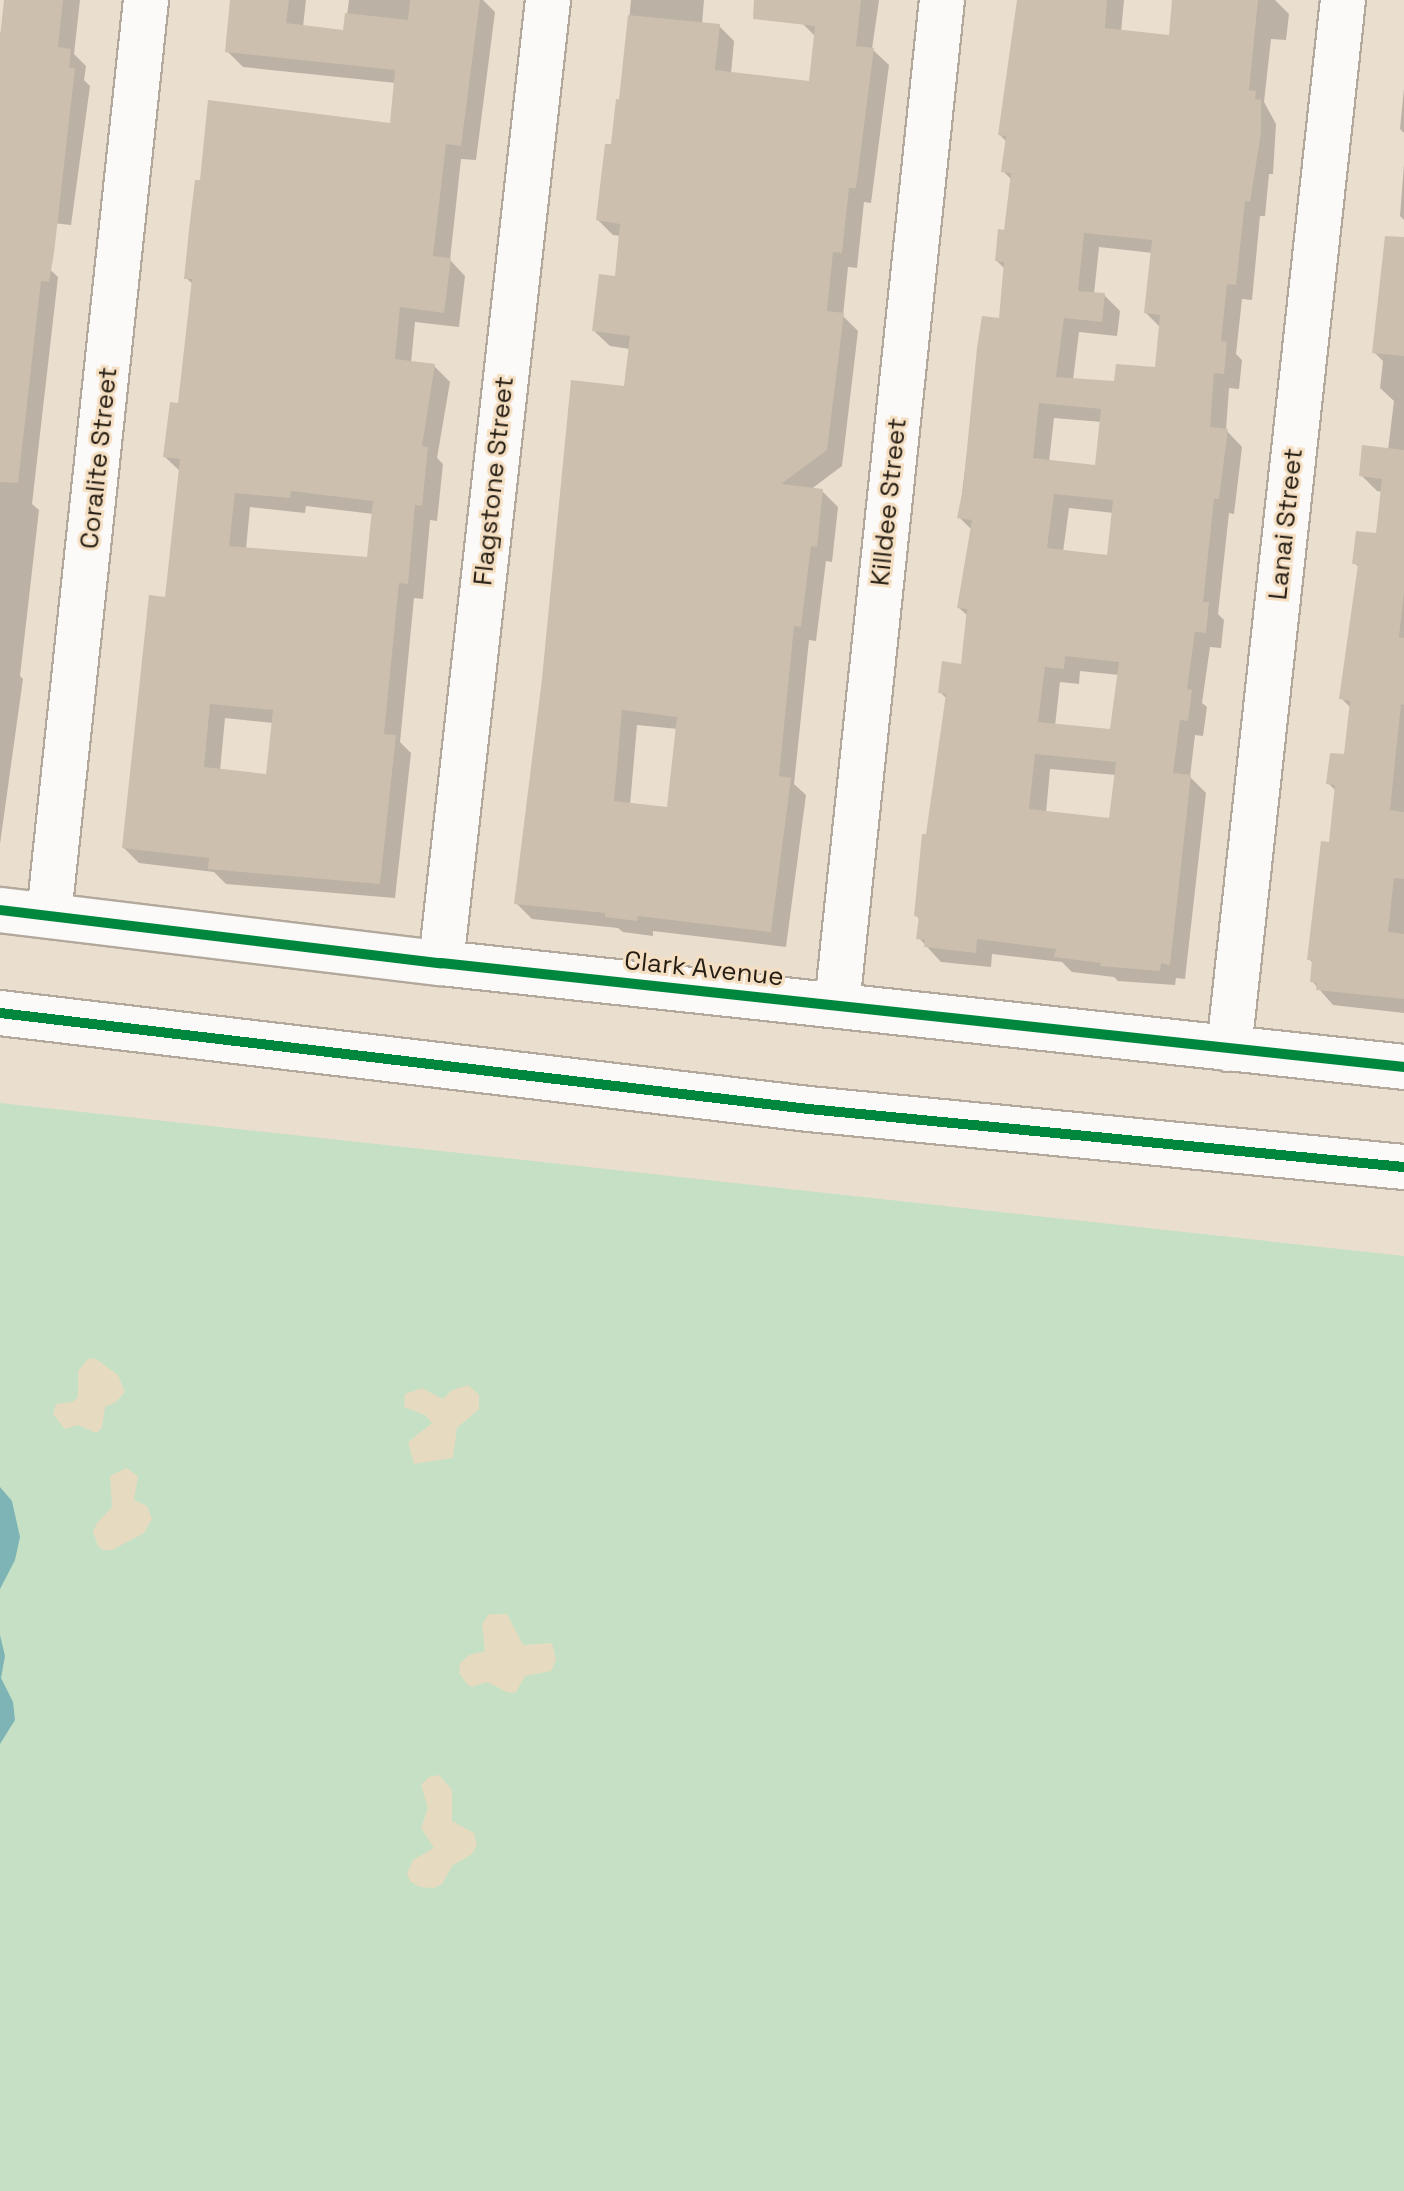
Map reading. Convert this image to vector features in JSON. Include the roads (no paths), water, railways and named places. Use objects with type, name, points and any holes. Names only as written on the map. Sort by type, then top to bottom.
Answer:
[{"type":"street","name":"Coralite Street","points":[[49,915],[146,0]]},
{"type":"street","name":"Flagstone Street","points":[[441,963],[548,0]]},
{"type":"street","name":"Killdee Street","points":[[837,1005],[942,0]]},
{"type":"street","name":"Lanai Street","points":[[1229,1049],[1343,0]]},
{"type":"street","name":"Clark Avenue","points":[[0,910],[441,963],[1404,1067]]},
{"type":"street","points":[[0,1013],[809,1109],[1404,1167]]},
{"type":"water","points":[[0,1487],[12,1501],[20,1537],[15,1560],[0,1589]]},
{"type":"water","points":[[0,1635],[5,1656],[1,1678],[13,1702],[15,1720],[0,1744]]}]
